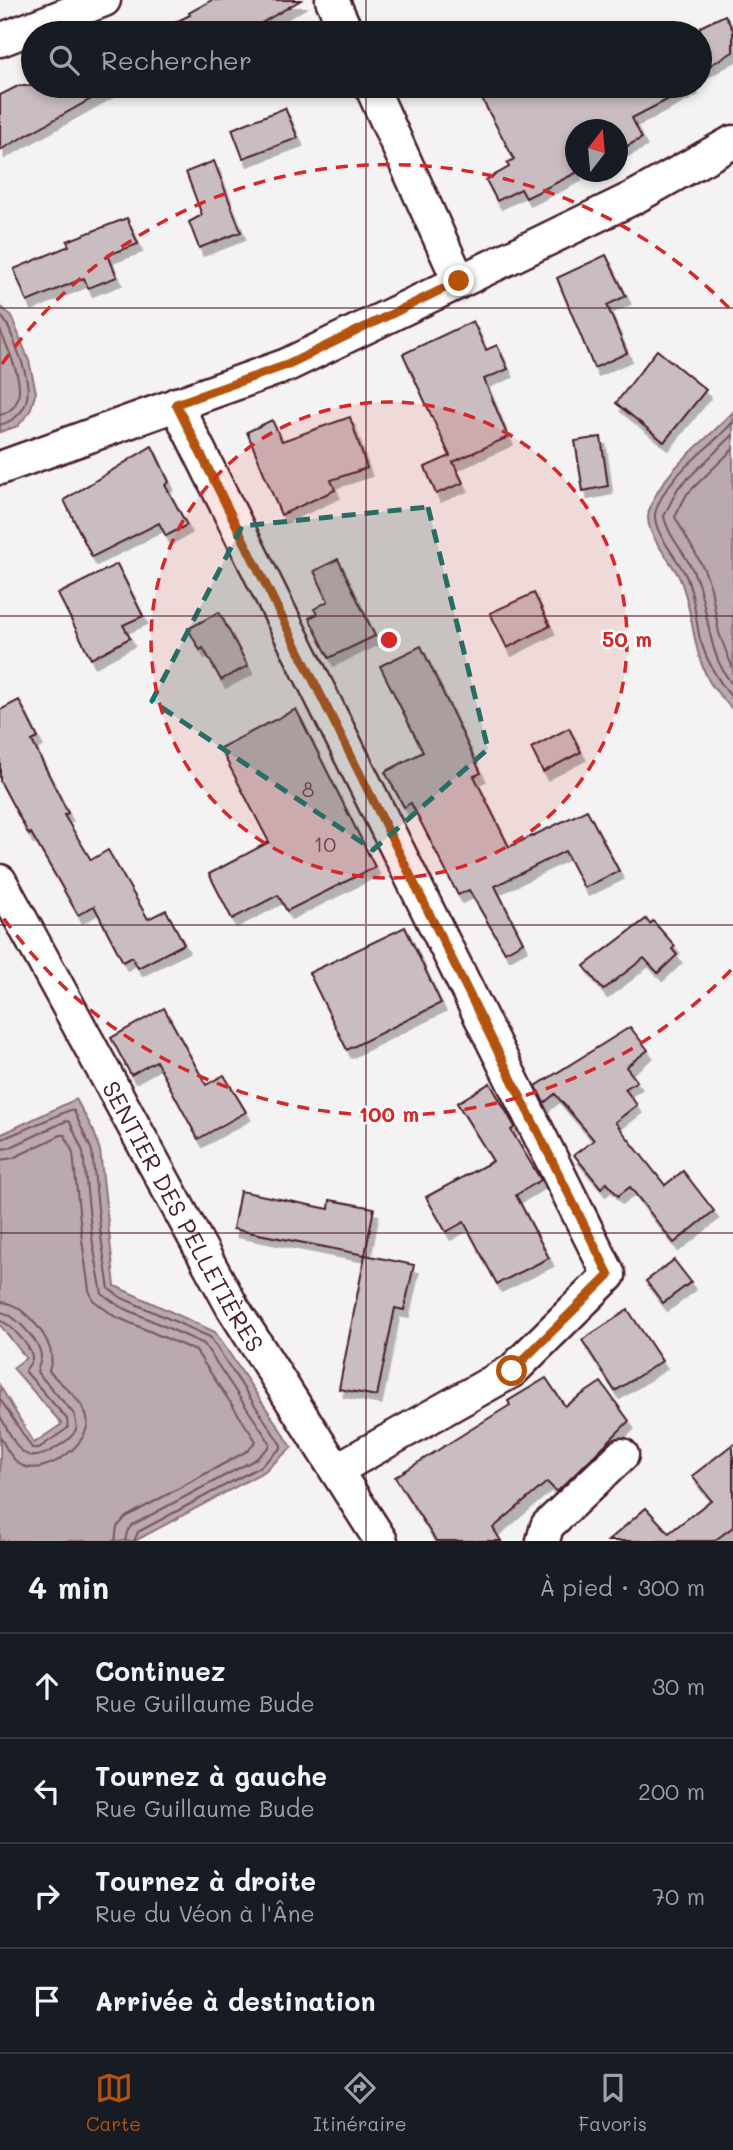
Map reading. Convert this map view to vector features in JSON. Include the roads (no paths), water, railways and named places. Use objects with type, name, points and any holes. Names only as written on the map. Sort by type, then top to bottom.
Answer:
[{"type":"street","points":[[49,21],[104,0]]},
{"type":"street","points":[[332,0],[342,21]]},
{"type":"street","points":[[0,40],[21,32]]},
{"type":"street","points":[[376,98],[459,281]]},
{"type":"street","points":[[0,468],[287,365],[635,197],[733,142]]},
{"type":"street","points":[[176,404],[609,1275],[512,1371],[336,1470]]},
{"type":"street","name":"SENTIER DES PELLETIÈRES","points":[[0,881],[233,1308],[381,1541]]},
{"type":"street","points":[[543,1541],[547,1526],[622,1455]]},
{"type":"water","points":[[0,306],[11,315],[29,361],[36,392],[30,411],[18,426],[0,432]]},
{"type":"water","points":[[733,412],[733,710],[711,685],[703,668],[685,591],[676,571],[653,535],[648,517],[665,480]]},
{"type":"water","points":[[76,1099],[94,1132],[100,1151],[115,1286],[215,1332],[292,1447],[265,1471],[135,1541],[0,1541],[0,1386],[34,1443],[62,1424],[13,1368],[26,1358],[0,1325],[0,1135]]}]
